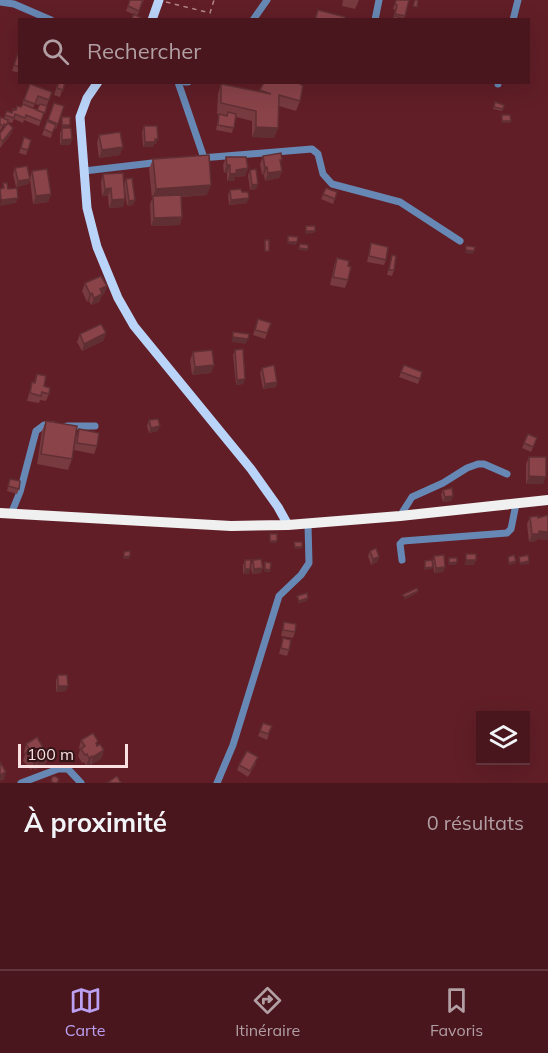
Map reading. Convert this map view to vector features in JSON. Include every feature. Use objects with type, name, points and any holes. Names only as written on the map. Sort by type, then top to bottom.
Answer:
[{"type":"highway","points":[[6,514],[231,526],[288,525],[548,500]]},
{"type":"main road","points":[[153,18],[159,0]]},
{"type":"main road","points":[[97,84],[87,98],[80,117],[90,226],[124,312],[251,469],[288,525]]},
{"type":"street","points":[[254,18],[267,0]]},
{"type":"street","points":[[375,18],[379,0]]},
{"type":"street","points":[[514,18],[518,0]]},
{"type":"street","points":[[0,2],[14,4],[46,18]]},
{"type":"street","points":[[179,84],[204,158]]},
{"type":"street","points":[[193,159],[312,149],[318,154],[323,174],[332,184],[400,202],[460,241]]},
{"type":"street","points":[[84,171],[171,161]]},
{"type":"street","points":[[6,514],[22,486],[36,431],[44,425],[95,426]]},
{"type":"street","points":[[400,516],[412,497],[451,479],[467,468],[484,464],[507,474]]},
{"type":"street","points":[[402,560],[400,544],[403,541],[507,533],[511,529],[516,504]]},
{"type":"street","points":[[217,783],[233,745],[255,679],[279,596],[301,575],[309,563],[308,524]]},
{"type":"street","points":[[21,783],[58,769],[68,769],[81,783]]},
{"type":"path","points":[[159,0],[210,13],[214,0]]},
{"type":"building","points":[[130,0],[143,0],[139,11],[128,6]]},
{"type":"building","points":[[396,0],[409,0],[405,16],[395,14]]},
{"type":"building","points":[[415,0],[418,0],[417,7],[413,6]]},
{"type":"building","points":[[318,10],[345,17],[345,18],[316,18]]},
{"type":"building","points":[[18,54],[18,66],[14,65]]},
{"type":"building","points":[[30,84],[52,92],[49,100],[38,96],[35,104],[24,100]]},
{"type":"building","points":[[58,84],[64,84],[63,90],[57,88]]},
{"type":"building","points":[[221,84],[271,94],[260,90],[263,84],[300,84],[303,86],[300,101],[279,95],[278,128],[256,127],[256,111],[221,103]]},
{"type":"building","points":[[495,102],[504,105],[503,109],[494,107]]},
{"type":"building","points":[[54,103],[64,106],[58,124],[48,120]]},
{"type":"building","points":[[23,104],[44,113],[41,121],[26,115],[25,118],[15,114],[14,118],[5,115],[7,111],[12,113],[13,109],[16,110],[17,106],[21,107]]},
{"type":"building","points":[[40,104],[47,106],[45,113],[37,110]]},
{"type":"building","points":[[228,112],[236,114],[234,128],[218,125],[219,114],[227,116]]},
{"type":"building","points":[[502,115],[510,115],[511,121],[502,121]]},
{"type":"building","points":[[0,117],[8,120],[7,125],[0,124]]},
{"type":"building","points":[[62,117],[70,117],[70,125],[62,125]]},
{"type":"building","points":[[47,121],[56,125],[52,133],[44,129]]},
{"type":"building","points":[[8,123],[13,128],[3,141],[0,139],[0,133]]},
{"type":"building","points":[[144,126],[157,126],[158,139],[155,139],[155,142],[145,142]]},
{"type":"building","points":[[62,128],[71,128],[72,139],[62,140]]},
{"type":"building","points":[[120,132],[123,147],[102,150],[99,135]]},
{"type":"building","points":[[24,137],[31,140],[28,150],[21,148]]},
{"type":"building","points":[[281,153],[282,171],[268,173],[263,156]]},
{"type":"building","points":[[209,155],[211,185],[156,189],[153,159]]},
{"type":"building","points":[[226,157],[246,157],[248,168],[236,170],[237,173],[230,174],[230,165],[227,165]]},
{"type":"building","points":[[27,166],[30,179],[18,181],[15,168]]},
{"type":"building","points":[[47,169],[51,194],[36,196],[32,171]]},
{"type":"building","points":[[256,169],[258,184],[252,185],[250,170]]},
{"type":"building","points":[[123,173],[125,199],[112,200],[111,188],[105,189],[103,174]]},
{"type":"building","points":[[132,178],[135,200],[129,201],[126,179]]},
{"type":"building","points":[[3,183],[7,183],[8,189],[17,188],[18,198],[1,200],[0,189],[4,188]]},
{"type":"building","points":[[326,188],[337,192],[335,199],[323,194]]},
{"type":"building","points":[[241,189],[242,192],[248,192],[249,198],[231,200],[230,190]]},
{"type":"building","points":[[181,195],[182,217],[154,218],[153,196]]},
{"type":"building","points":[[306,226],[315,226],[315,231],[306,231]]},
{"type":"building","points":[[288,236],[298,237],[297,242],[288,242]]},
{"type":"building","points":[[265,240],[269,240],[269,251],[265,251]]},
{"type":"building","points":[[371,243],[388,247],[386,260],[369,256]]},
{"type":"building","points":[[300,244],[308,245],[308,249],[299,248]]},
{"type":"building","points":[[466,246],[475,247],[474,251],[466,250]]},
{"type":"building","points":[[392,255],[396,256],[394,270],[389,270]]},
{"type":"building","points":[[337,258],[349,261],[348,266],[351,267],[348,280],[333,277]]},
{"type":"building","points":[[101,276],[107,286],[100,289],[102,294],[94,298],[85,283]]},
{"type":"building","points":[[258,319],[271,323],[267,333],[255,330]]},
{"type":"building","points":[[101,324],[106,333],[84,344],[80,334]]},
{"type":"building","points":[[233,332],[249,334],[248,339],[233,337]]},
{"type":"building","points":[[243,349],[245,379],[237,380],[235,350]]},
{"type":"building","points":[[212,350],[214,365],[195,367],[193,352]]},
{"type":"building","points":[[274,365],[277,382],[265,384],[262,368]]},
{"type":"building","points":[[404,365],[422,372],[420,379],[401,372]]},
{"type":"building","points":[[37,374],[46,376],[44,386],[50,388],[49,394],[42,392],[41,396],[30,393],[32,382],[35,383]]},
{"type":"building","points":[[158,419],[160,426],[151,428],[149,420]]},
{"type":"building","points":[[46,421],[77,426],[72,459],[41,454]]},
{"type":"building","points":[[79,429],[99,433],[97,446],[77,443]]},
{"type":"building","points":[[528,434],[537,438],[533,447],[524,443]]},
{"type":"building","points":[[529,457],[546,457],[546,477],[529,476]]},
{"type":"building","points":[[10,479],[20,481],[19,489],[8,486]]},
{"type":"building","points":[[452,488],[453,496],[445,497],[443,490]]},
{"type":"building","points":[[548,515],[548,532],[539,531],[539,534],[532,534],[530,517],[538,516],[538,518]]},
{"type":"building","points":[[270,534],[277,534],[277,541],[270,541]]},
{"type":"building","points":[[294,542],[302,542],[302,547],[295,547]]},
{"type":"building","points":[[376,548],[379,557],[373,559],[370,551]]},
{"type":"building","points":[[130,551],[130,556],[124,557],[124,552]]},
{"type":"building","points":[[466,554],[476,554],[476,560],[466,560]]},
{"type":"building","points":[[444,555],[445,567],[436,568],[434,556]]},
{"type":"building","points":[[514,555],[516,561],[509,563],[508,557]]},
{"type":"building","points":[[528,555],[529,561],[520,563],[519,557]]},
{"type":"building","points":[[449,558],[457,558],[457,562],[449,563]]},
{"type":"building","points":[[261,559],[263,568],[254,569],[253,560]]},
{"type":"building","points":[[245,560],[251,560],[250,569],[245,569]]},
{"type":"building","points":[[432,560],[433,567],[425,568],[425,561]]},
{"type":"building","points":[[265,562],[271,563],[270,570],[265,569]]},
{"type":"building","points":[[417,588],[418,591],[405,597],[402,595]]},
{"type":"building","points":[[307,593],[308,598],[299,601],[297,596]]},
{"type":"building","points":[[284,622],[296,624],[295,632],[283,630]]},
{"type":"building","points":[[283,638],[291,640],[289,650],[281,648]]},
{"type":"building","points":[[58,675],[67,675],[68,686],[58,686]]},
{"type":"building","points":[[263,723],[272,726],[268,734],[260,731]]},
{"type":"building","points":[[93,733],[98,741],[97,746],[100,744],[104,750],[89,758],[81,749],[85,746],[81,740]]},
{"type":"building","points":[[37,737],[48,756],[34,763],[26,753],[30,750],[26,744]]},
{"type":"building","points":[[247,751],[258,757],[250,771],[239,765]]},
{"type":"building","points":[[0,762],[6,772],[0,775]]},
{"type":"building","points":[[55,776],[59,779],[57,783],[51,781]]},
{"type":"building","points":[[117,776],[121,783],[107,783]]}]
